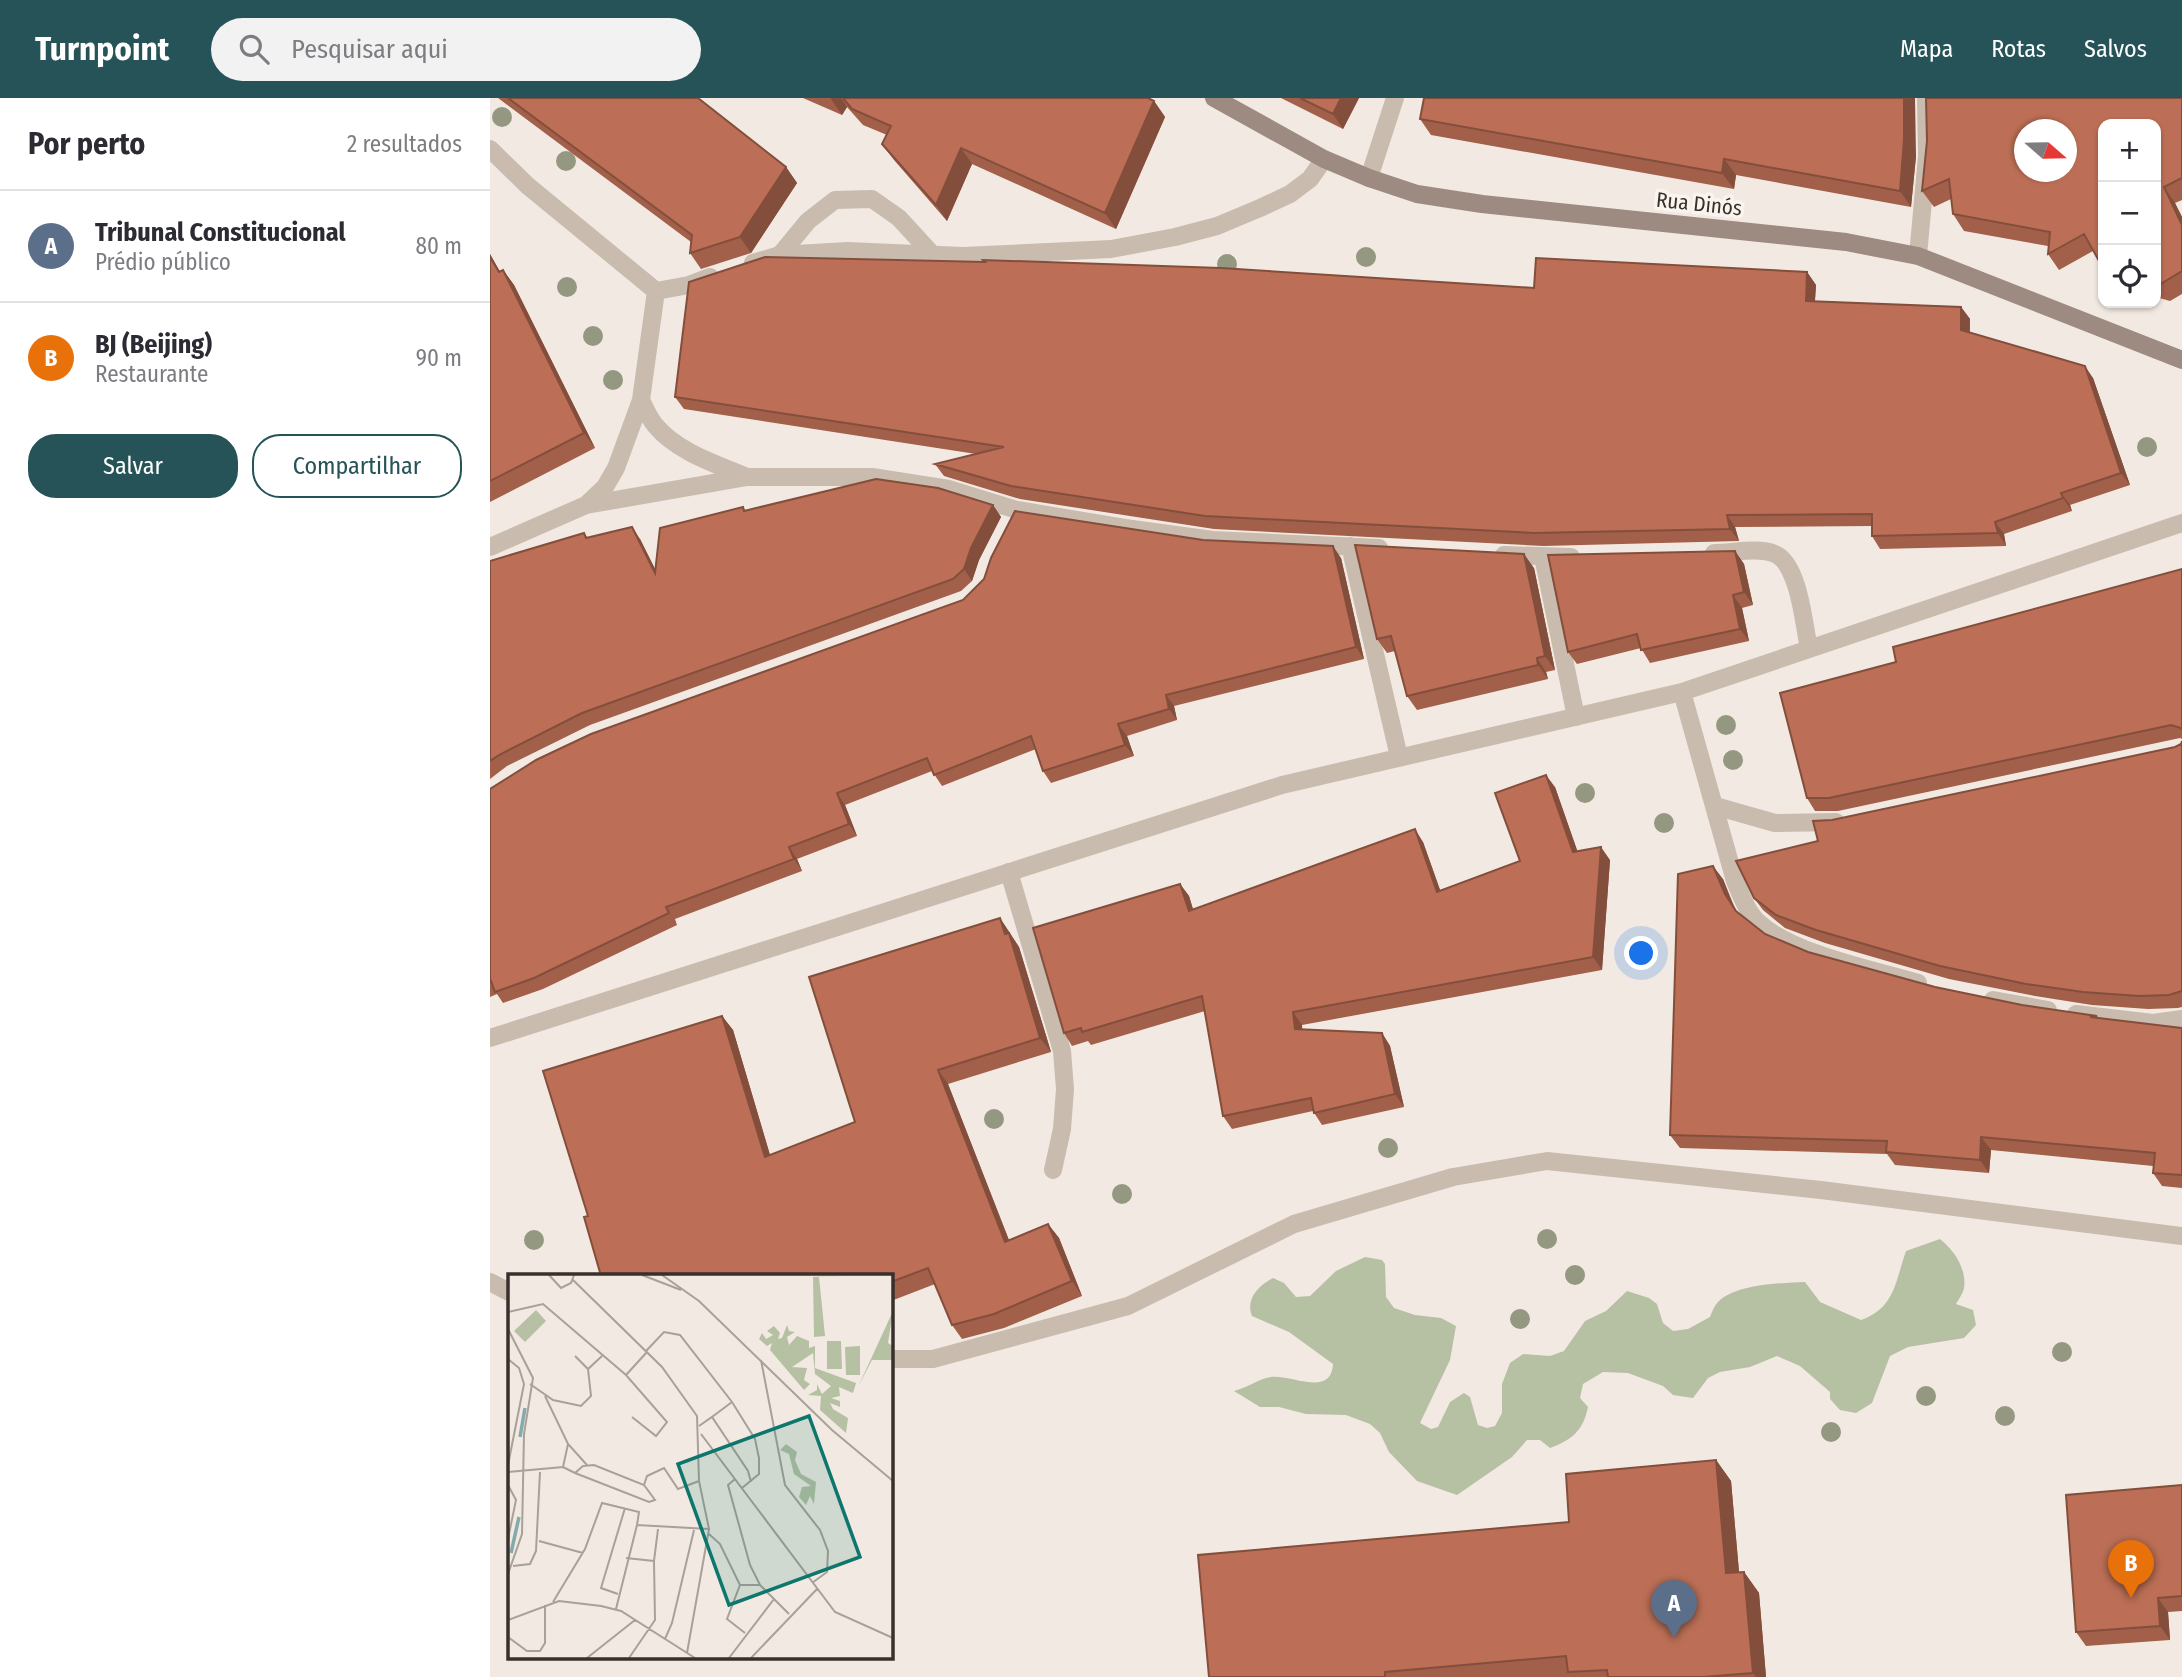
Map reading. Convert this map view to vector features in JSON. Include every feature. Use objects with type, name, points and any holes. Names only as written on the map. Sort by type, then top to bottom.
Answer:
[{"type":"street","name":"Rua Dinós","points":[[1214,98],[1324,159],[1417,194],[1482,204],[1846,242],[1918,256],[2182,360]]},
{"type":"street","points":[[1369,178],[1395,98]]},
{"type":"street","points":[[1918,256],[1927,156],[1926,98]]},
{"type":"street","points":[[490,149],[528,186],[656,291],[689,285],[780,255],[847,251],[963,256],[1111,249],[1175,237],[1217,226],[1290,194],[1310,179],[1324,159]]},
{"type":"street","points":[[780,255],[808,221],[835,200],[872,200],[899,218],[932,254]]},
{"type":"street","points":[[586,505],[605,487],[616,468],[641,400],[656,291]]},
{"type":"street","points":[[641,400],[654,424],[670,440],[747,477]]},
{"type":"street","points":[[490,547],[586,505],[747,477],[835,475],[872,477],[949,489],[1014,515],[1213,540],[1392,549]]},
{"type":"street","points":[[490,1038],[1282,785],[1682,692],[2182,523]]},
{"type":"street","points":[[1350,546],[1399,757]]},
{"type":"street","points":[[1696,554],[1766,552],[1777,555],[1787,563],[1793,575],[1809,649]]},
{"type":"street","points":[[1488,554],[1585,556]]},
{"type":"street","points":[[1543,557],[1576,717]]},
{"type":"street","points":[[1682,692],[1735,880],[1745,904],[1759,923],[1780,937],[1808,950],[1933,987]]},
{"type":"street","points":[[1715,806],[1775,823],[1800,824],[1853,819]]},
{"type":"street","points":[[1009,873],[1062,1051],[1065,1089],[1062,1129],[1052,1170]]},
{"type":"street","points":[[1972,996],[2071,1014],[2153,1023],[2182,1019]]},
{"type":"street","points":[[892,1359],[933,1359],[1128,1306],[1294,1224],[1453,1177],[1547,1161],[1821,1190],[2182,1236]]},
{"type":"street","points":[[490,1282],[508,1291]]},
{"type":"green space","points":[[1940,1239],[1955,1254],[1963,1274],[1964,1288],[1956,1304],[1973,1310],[1976,1325],[1964,1338],[1908,1347],[1890,1356],[1872,1403],[1856,1413],[1840,1410],[1830,1399],[1830,1392],[1800,1366],[1777,1356],[1750,1367],[1720,1372],[1708,1378],[1693,1398],[1673,1395],[1663,1386],[1628,1373],[1603,1372],[1583,1384],[1580,1398],[1588,1407],[1575,1434],[1550,1448],[1540,1440],[1527,1440],[1512,1457],[1457,1495],[1417,1481],[1389,1452],[1380,1433],[1370,1424],[1346,1415],[1306,1414],[1279,1407],[1260,1407],[1234,1391],[1271,1377],[1318,1382],[1331,1374],[1333,1364],[1289,1332],[1252,1316],[1250,1304],[1258,1289],[1273,1278],[1284,1283],[1296,1297],[1310,1296],[1336,1271],[1365,1257],[1382,1260],[1385,1264],[1386,1297],[1394,1308],[1415,1315],[1441,1318],[1456,1326],[1450,1360],[1420,1423],[1431,1429],[1438,1427],[1450,1402],[1464,1393],[1470,1397],[1478,1425],[1487,1428],[1495,1426],[1502,1413],[1502,1384],[1510,1363],[1523,1354],[1550,1356],[1564,1351],[1585,1321],[1606,1311],[1627,1291],[1649,1298],[1657,1304],[1663,1323],[1673,1331],[1688,1329],[1710,1317],[1718,1302],[1736,1291],[1784,1283],[1805,1282],[1820,1302],[1861,1320],[1881,1309],[1887,1301],[1906,1251]]},
{"type":"building","points":[[508,98],[698,98],[786,167],[740,237],[690,253],[692,235]]},
{"type":"building","points":[[843,98],[1148,98],[1154,101],[1105,213],[961,148],[936,205],[882,144],[891,126],[852,109]]},
{"type":"building","points":[[1300,98],[1341,98],[1333,114]]},
{"type":"building","points":[[1424,98],[1904,98],[1900,191],[1724,159],[1722,173],[1420,119]]},
{"type":"building","points":[[1926,98],[2182,98],[2182,178],[2164,187],[2182,225],[2182,271],[2161,284],[2161,119],[2098,119],[2098,259],[2084,234],[2048,254],[2050,232],[1953,214],[1949,179],[1922,191],[1927,141]]},
{"type":"building","points":[[490,257],[499,272],[503,270],[584,433],[490,481]]},
{"type":"building","points":[[765,257],[985,262],[983,260],[1221,268],[1534,288],[1536,258],[1807,272],[1806,301],[1961,307],[1961,330],[2085,366],[2121,473],[2061,493],[2063,498],[1995,522],[1998,533],[1872,536],[1872,514],[1727,515],[1730,529],[1534,533],[1205,516],[1011,486],[935,464],[1004,447],[675,397],[689,282]]},
{"type":"building","points":[[876,479],[938,488],[993,505],[971,548],[964,569],[953,579],[582,713],[490,761],[490,561],[584,533],[586,538],[632,527],[655,573],[660,528],[743,507],[744,511]]},
{"type":"building","points":[[1015,511],[1203,540],[1333,546],[1356,647],[1166,695],[1169,709],[1118,724],[1125,745],[1043,771],[1031,736],[934,775],[927,758],[837,793],[849,824],[789,847],[794,859],[666,907],[669,913],[534,978],[495,992],[490,982],[490,789],[536,760],[591,734],[963,600],[984,579],[991,558]]},
{"type":"building","points":[[1355,545],[1524,554],[1545,656],[1537,658],[1538,665],[1407,696],[1391,636],[1377,639]]},
{"type":"building","points":[[1735,551],[1744,592],[1733,595],[1740,629],[1641,650],[1637,634],[1568,652],[1548,555]]},
{"type":"building","points":[[2182,569],[2182,730],[2171,725],[1829,798],[1807,798],[1780,693],[1896,662],[1893,647]]},
{"type":"building","points":[[2182,741],[2182,991],[2169,995],[2083,992],[2026,984],[1940,966],[1816,930],[1776,915],[1754,898],[1736,861],[1818,841],[1813,821],[1832,820],[2175,747]]},
{"type":"building","points":[[1546,775],[1573,852],[1601,847],[1593,957],[1293,1012],[1295,1029],[1382,1033],[1395,1094],[1314,1113],[1311,1098],[1223,1116],[1202,996],[1082,1032],[1081,1028],[1064,1033],[1033,928],[1180,884],[1189,911],[1415,829],[1437,892],[1520,861],[1495,793]]},
{"type":"building","points":[[1713,866],[1736,911],[1765,934],[1808,952],[1935,987],[2022,1005],[2097,1016],[2090,1017],[2182,1028],[2182,1175],[2153,1173],[2155,1153],[1981,1137],[1980,1160],[1886,1152],[1887,1141],[1670,1135],[1678,874]]},
{"type":"building","points":[[1000,918],[1005,934],[1009,933],[1040,1038],[938,1070],[1005,1242],[1048,1224],[1072,1281],[994,1314],[952,1325],[928,1268],[892,1282],[892,1274],[600,1274],[584,1217],[588,1216],[543,1071],[722,1016],[765,1157],[855,1122],[809,977]]},
{"type":"building","points":[[1716,1460],[1726,1573],[1744,1572],[1753,1673],[1703,1677],[1608,1677],[1607,1670],[1568,1672],[1566,1656],[1385,1672],[1385,1677],[1209,1677],[1198,1555],[1569,1522],[1566,1474]]},
{"type":"building","points":[[2182,1485],[2182,1596],[2158,1598],[2160,1626],[2076,1632],[2066,1495]]},
{"type":"place","name":"BJ (Beijing)","points":[[2131,1598]]},
{"type":"place","name":"Tribunal Constitucional","points":[[1674,1638]]}]
